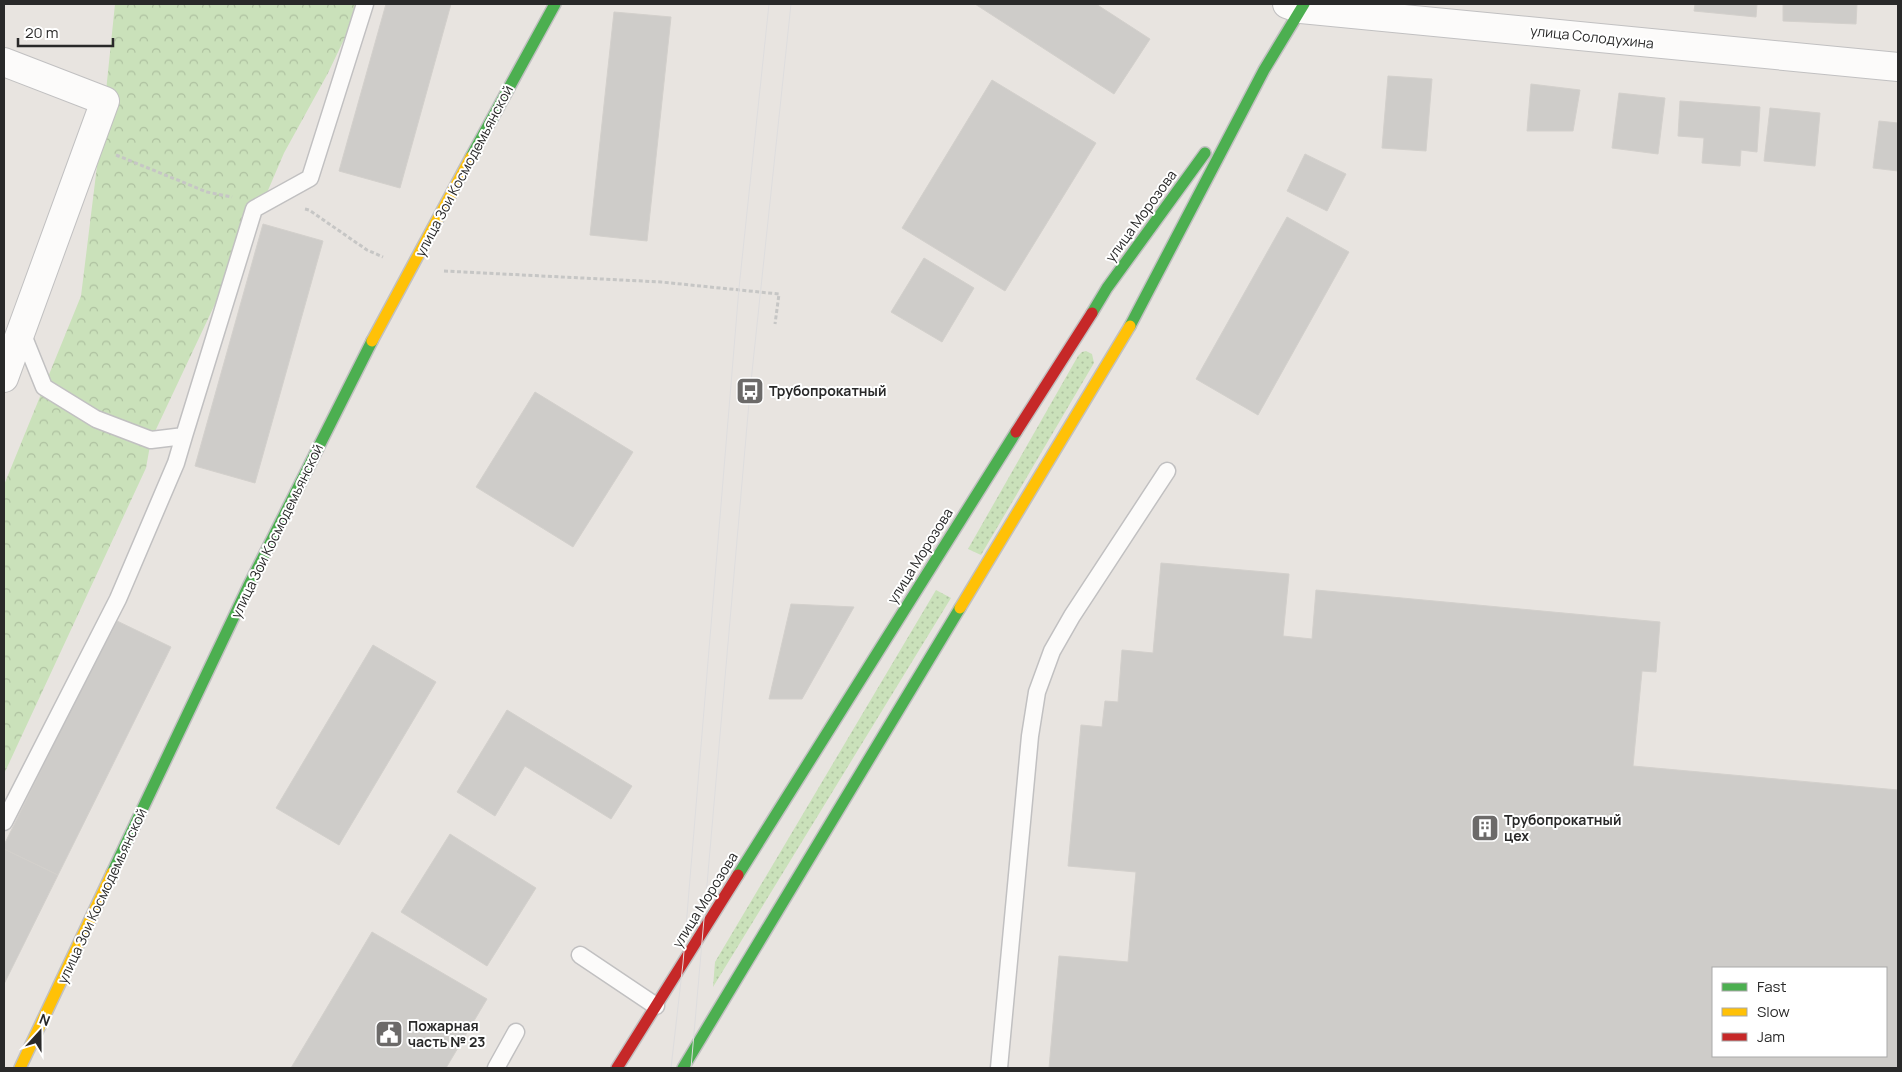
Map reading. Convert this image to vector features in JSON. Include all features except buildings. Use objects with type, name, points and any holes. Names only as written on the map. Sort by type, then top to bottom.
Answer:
[{"type":"main road","name":"улица Зои Космодемьянской","points":[[20,1068],[252,578],[336,412],[446,203],[555,4]]},
{"type":"main road","name":"улица Морозова","points":[[683,1068],[1129,326],[1297,5]]},
{"type":"main road","name":"улица Морозова","points":[[617,1068],[1107,288],[1264,70]]},
{"type":"street","name":"улица Солодухина","points":[[1297,5],[1898,67]]},
{"type":"street","points":[[4,62],[105,101],[4,378]]},
{"type":"lane","points":[[4,822],[118,599],[176,462],[254,209],[310,178],[365,4]]},
{"type":"lane","points":[[21,330],[44,387],[96,419],[151,440],[184,436]]},
{"type":"lane","points":[[999,1068],[1030,736],[1037,692],[1052,650],[1072,616],[1167,471]]},
{"type":"lane","points":[[580,955],[656,1006]]},
{"type":"lane","points":[[496,1068],[516,1032]]},
{"type":"green space","points":[[115,4],[361,4],[328,73],[284,153],[263,202],[151,440],[146,468],[4,774],[4,485],[81,296]]},
{"type":"green space","points":[[1086,351],[1092,354],[1094,363],[981,555],[968,549],[1078,356]]},
{"type":"green space","points":[[936,590],[951,598],[713,987],[715,962]]},
{"type":"tram line","points":[[671,1068],[683,963],[739,288],[769,4]]},
{"type":"tram line","points":[[691,1068],[750,391],[791,4]]},
{"type":"traffic: fast","points":[[471,157],[555,4]]},
{"type":"traffic: fast","points":[[1130,326],[1264,70],[1304,4]]},
{"type":"traffic: fast","points":[[1092,313],[1107,288],[1205,153]]},
{"type":"traffic: fast","points":[[112,873],[248,587],[372,341]]},
{"type":"traffic: fast","points":[[738,875],[1016,432]]},
{"type":"traffic: fast","points":[[683,1068],[960,608]]},
{"type":"traffic: slow","points":[[372,341],[471,157]]},
{"type":"traffic: slow","points":[[960,608],[1130,326]]},
{"type":"traffic: slow","points":[[20,1068],[112,873]]},
{"type":"traffic: jam","points":[[1016,432],[1092,313]]},
{"type":"traffic: jam","points":[[617,1068],[738,875]]},
{"type":"place","name":"Трубопрокатный","points":[[750,391]]},
{"type":"place","name":"Трубопрокатный цех","points":[[1485,828]]},
{"type":"place","name":"Пожарная часть № 23","points":[[389,1034]]}]
